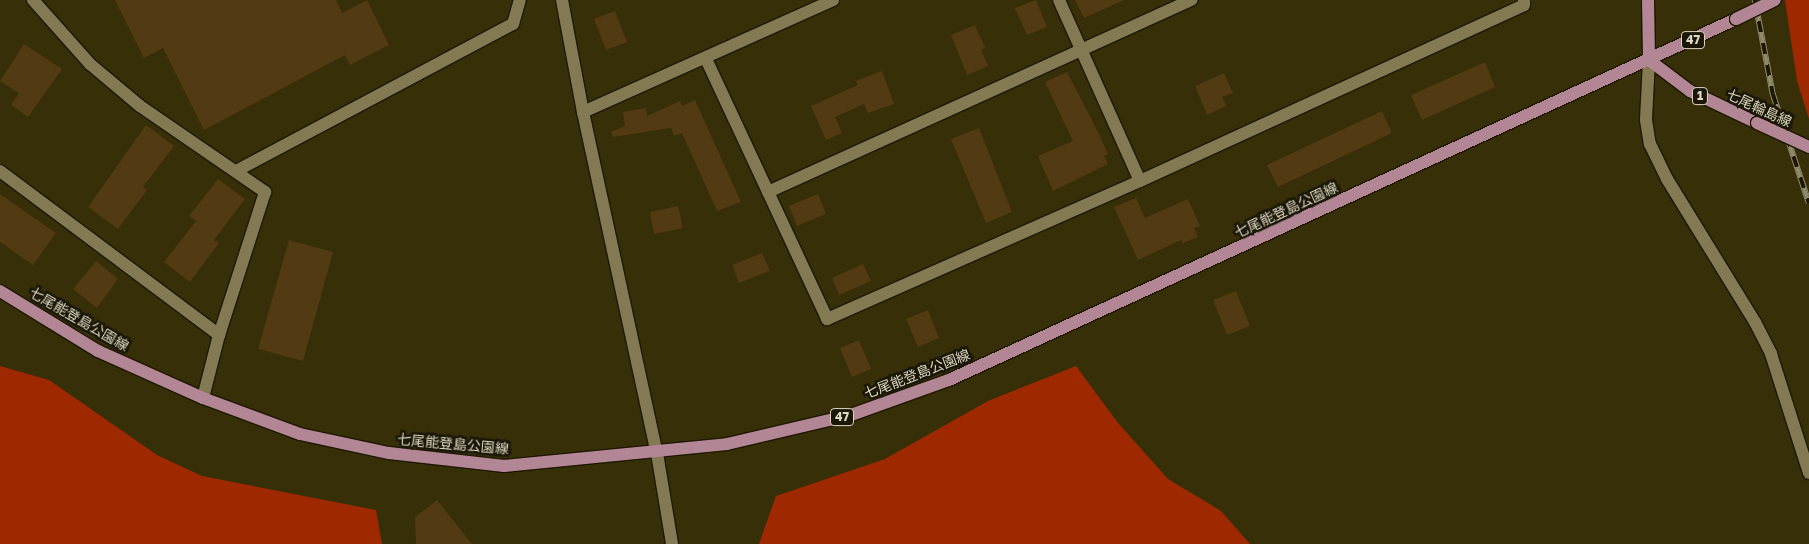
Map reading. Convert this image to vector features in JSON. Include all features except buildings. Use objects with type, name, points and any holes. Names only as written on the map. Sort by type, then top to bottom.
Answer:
[{"type":"main road","points":[[1648,0],[1649,60]]},
{"type":"main road","name":"七尾能登島公園線","points":[[0,291],[98,351],[203,398],[300,434],[389,454],[504,466],[657,453],[727,444],[851,415],[949,380],[1183,275],[1587,85],[1649,60],[1776,0]]},
{"type":"main road","name":"七尾輪島線","points":[[1649,60],[1690,91],[1809,147]]},
{"type":"street","points":[[33,0],[90,64],[140,106],[265,192],[219,335],[203,398]]},
{"type":"street","points":[[236,171],[513,24],[520,0]]},
{"type":"street","points":[[562,0],[583,112],[657,453],[672,544]]},
{"type":"street","points":[[583,112],[706,59],[834,0]]},
{"type":"street","points":[[1059,0],[1140,181]]},
{"type":"street","points":[[768,192],[1192,0]]},
{"type":"street","points":[[706,59],[827,319],[1140,181],[1524,5],[1524,0]]},
{"type":"street","points":[[1649,60],[1646,120],[1650,144],[1666,179],[1756,322],[1771,354],[1809,473]]},
{"type":"street","points":[[0,171],[219,335]]},
{"type":"shaded area","points":[[1785,0],[1809,0],[1809,119],[1797,81]]},
{"type":"shaded area","points":[[0,366],[49,380],[157,455],[202,476],[376,510],[382,544],[0,544]]},
{"type":"shaded area","points":[[1076,366],[1118,423],[1168,479],[1221,511],[1250,544],[759,544],[776,496],[885,459],[988,401]]},
{"type":"railway","points":[[1755,0],[1773,94],[1809,203]]}]
